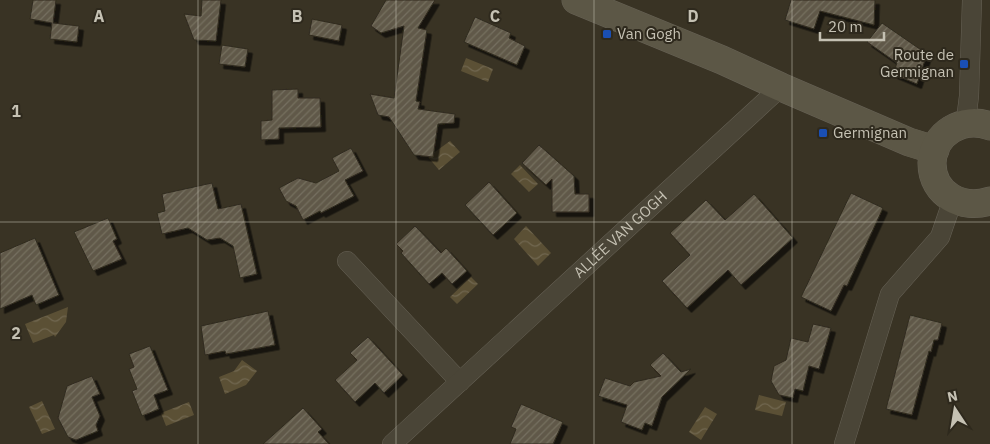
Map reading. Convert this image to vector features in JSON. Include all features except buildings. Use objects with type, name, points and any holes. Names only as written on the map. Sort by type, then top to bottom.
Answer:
[{"type":"street","points":[[576,0],[722,60],[910,142],[935,150]]},
{"type":"street","points":[[972,0],[967,112],[980,124]]},
{"type":"street","name":"ALLÉE VAN GOGH","points":[[392,444],[781,87]]},
{"type":"street","points":[[980,124],[958,125],[948,131],[940,140],[935,150],[932,164],[935,178],[942,190],[953,199],[966,204],[979,204],[990,201]]},
{"type":"street","points":[[844,444],[890,294],[940,237],[953,199]]},
{"type":"street","points":[[347,261],[460,382]]},
{"type":"water","points":[[466,58],[493,69],[488,82],[461,71]]},
{"type":"water","points":[[450,141],[460,152],[439,170],[428,157]]},
{"type":"water","points":[[520,165],[538,184],[529,192],[511,174]]},
{"type":"water","points":[[526,226],[551,253],[538,266],[514,239]]},
{"type":"water","points":[[471,277],[478,284],[457,304],[450,297]]},
{"type":"water","points":[[68,307],[66,322],[55,337],[54,335],[33,343],[25,324]]},
{"type":"water","points":[[242,360],[257,371],[246,385],[225,394],[219,377],[234,371]]},
{"type":"water","points":[[759,395],[786,402],[782,416],[755,410]]},
{"type":"water","points":[[42,401],[55,429],[42,434],[29,407]]},
{"type":"water","points":[[189,402],[194,415],[166,426],[161,413]]},
{"type":"water","points":[[705,407],[717,414],[701,440],[689,432]]},
{"type":"place","name":"Van Gogh","points":[[607,34]]},
{"type":"place","name":"Route de Germignan","points":[[964,64]]},
{"type":"place","name":"Germignan","points":[[823,133]]}]
